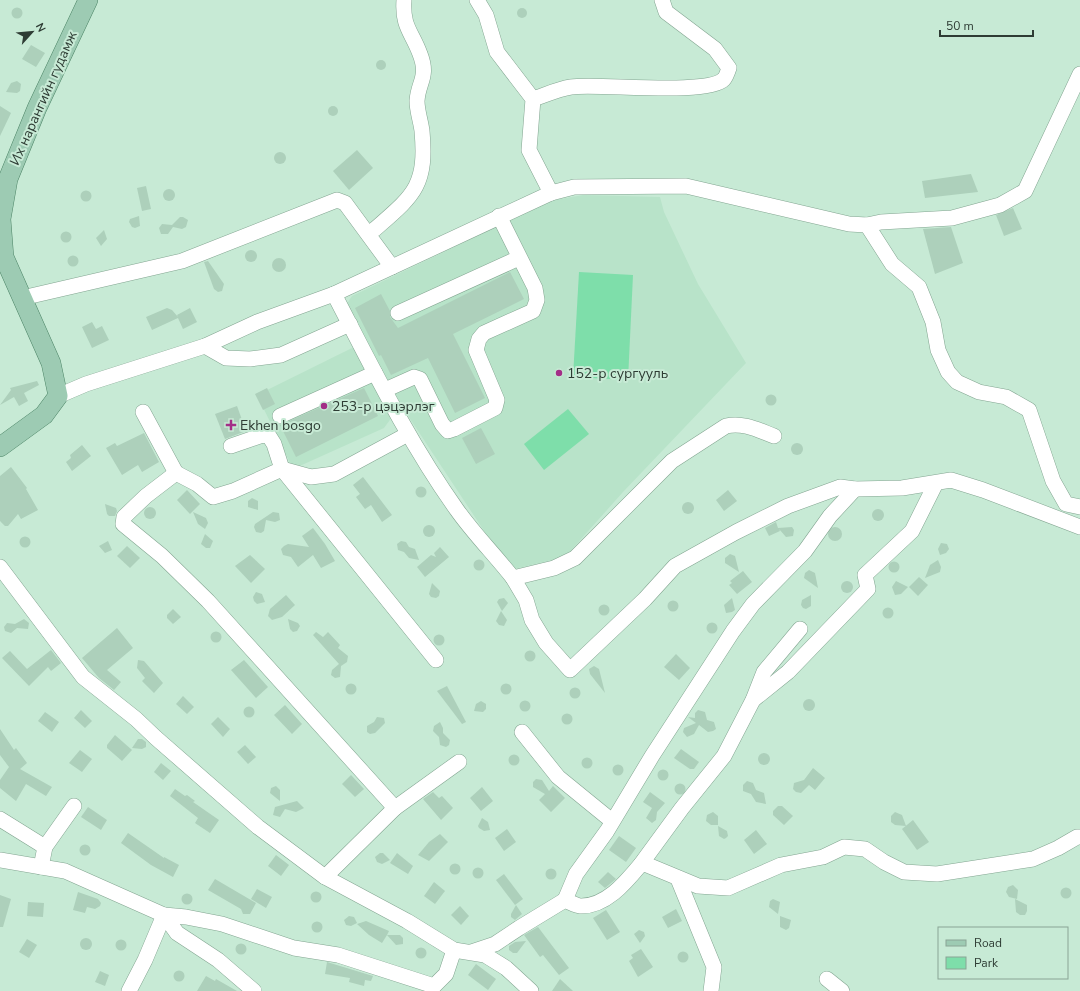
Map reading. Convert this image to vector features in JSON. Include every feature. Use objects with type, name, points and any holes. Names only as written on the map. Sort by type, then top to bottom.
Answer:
[{"type":"main road","name":"Их нарангийн гудамж","points":[[58,396],[51,362],[4,257],[0,219],[4,177],[88,0]]},
{"type":"main road","points":[[0,447],[44,415],[58,396]]},
{"type":"street","points":[[374,229],[406,201],[420,179],[424,155],[422,129],[417,102],[424,76],[420,54],[407,30],[403,13],[404,0]]},
{"type":"street","points":[[477,0],[486,14],[497,52],[533,99],[528,150],[551,193]]},
{"type":"street","points":[[533,99],[571,87],[638,88],[714,85],[724,79],[729,68],[715,48],[666,12],[662,0]]},
{"type":"street","points":[[58,396],[86,384],[205,346],[256,322],[334,294],[499,216],[551,193],[574,187],[686,186],[849,224],[867,225],[881,222],[952,218],[1000,205],[1025,191],[1080,74]]},
{"type":"street","points":[[22,298],[182,261],[337,200],[345,203],[392,267]]},
{"type":"street","points":[[385,390],[414,377],[420,379],[442,424],[448,431],[454,430],[495,408],[497,400],[476,350],[478,340],[484,333],[533,311],[537,300],[534,288],[499,216]]},
{"type":"street","points":[[867,225],[892,264],[919,287],[933,322],[938,350],[948,372],[958,382],[979,392],[1006,397],[1029,410],[1053,481],[1066,504],[1080,507]]},
{"type":"street","points":[[398,313],[519,258]]},
{"type":"street","points":[[334,294],[408,434],[458,511],[513,578],[526,600],[532,620],[546,643],[570,670],[645,599],[675,566],[736,532],[788,506],[840,487],[855,489],[902,488],[951,480],[983,490],[1080,527]]},
{"type":"street","points":[[205,346],[226,358],[250,359],[282,355],[350,324]]},
{"type":"street","points":[[280,416],[375,373]]},
{"type":"street","points":[[143,412],[176,474],[197,484],[212,497],[233,492],[282,469],[311,477],[334,474],[408,434]]},
{"type":"street","points":[[513,578],[554,568],[575,558],[672,461],[726,426],[734,424],[749,426],[774,436]]},
{"type":"street","points":[[231,446],[263,435],[269,436],[274,444],[282,469],[436,660]]},
{"type":"street","points":[[176,474],[146,496],[124,517],[123,524],[162,556],[208,601],[396,808]]},
{"type":"street","points":[[754,700],[788,672],[868,589],[865,575],[912,531],[936,483]]},
{"type":"street","points":[[470,952],[495,944],[565,900],[576,874],[612,821],[656,749],[737,626],[753,604],[805,551],[830,516],[855,489]]},
{"type":"street","points":[[0,567],[83,677],[136,719],[258,827],[325,877],[407,921],[454,950],[485,955],[506,968],[531,991]]},
{"type":"street","points":[[565,900],[580,906],[601,901],[622,886],[641,864],[682,808],[724,756],[754,700],[764,672],[800,629]]},
{"type":"street","points":[[522,732],[558,777],[612,821]]},
{"type":"street","points":[[325,877],[396,808],[459,762]]},
{"type":"street","points":[[41,867],[45,847],[74,806]]},
{"type":"street","points":[[0,819],[45,847]]},
{"type":"street","points":[[641,864],[645,864],[678,879],[698,886],[728,888],[781,865],[823,857],[844,847],[866,849],[884,862],[904,872],[937,874],[1033,859],[1058,848],[1079,836]]},
{"type":"street","points":[[0,860],[65,871],[164,915],[186,917],[222,924],[294,948],[338,954],[434,986],[446,974],[454,950]]},
{"type":"street","points":[[678,879],[714,967],[711,991]]},
{"type":"street","points":[[129,991],[145,960],[164,915]]},
{"type":"street","points":[[164,915],[177,932],[218,960],[254,991]]},
{"type":"street","points":[[827,979],[842,991]]},
{"type":"shaded area","name":"152-р сургууль","points":[[583,195],[660,197],[664,212],[698,284],[746,363],[623,492],[565,557],[514,569],[500,555],[387,384],[346,305],[352,296],[546,203]]},
{"type":"shaded area","name":"253-р цэцэрлэг","points":[[354,347],[392,417],[384,428],[293,469],[257,395]]},
{"type":"green space","points":[[579,272],[633,275],[628,380],[573,377]]},
{"type":"green space","points":[[568,409],[589,434],[544,470],[524,444]]},
{"type":"building","points":[[17,7],[21,9],[23,13],[21,17],[17,19],[13,17],[11,13],[13,9]]},
{"type":"building","points":[[520,8],[524,8],[527,13],[524,18],[520,18],[517,15],[517,11]]},
{"type":"building","points":[[31,45],[45,53],[36,67],[22,59]]},
{"type":"building","points":[[379,60],[383,60],[385,61],[385,69],[379,70],[376,67],[376,63]]},
{"type":"building","points":[[17,81],[21,84],[20,91],[17,93],[6,92],[11,83]]},
{"type":"building","points":[[0,106],[11,113],[0,136]]},
{"type":"building","points":[[331,106],[335,106],[337,107],[337,115],[331,116],[328,113],[328,109]]},
{"type":"building","points":[[357,150],[373,168],[349,190],[333,171]]},
{"type":"building","points":[[280,152],[284,154],[286,158],[284,162],[280,164],[276,162],[274,158],[276,154]]},
{"type":"building","points":[[971,174],[978,192],[925,198],[922,181]]},
{"type":"building","points":[[146,186],[151,209],[142,211],[137,188]]},
{"type":"building","points":[[169,189],[173,191],[175,195],[173,199],[169,201],[165,199],[163,195],[165,191]]},
{"type":"building","points":[[86,190],[90,192],[92,196],[90,200],[86,202],[82,200],[80,196],[82,192]]},
{"type":"building","points":[[1013,208],[1022,229],[1004,236],[996,215]]},
{"type":"building","points":[[139,216],[140,226],[135,228],[132,227],[129,222],[130,219]]},
{"type":"building","points":[[180,217],[188,220],[186,227],[182,229],[173,227],[168,234],[161,234],[159,228],[162,224],[172,225]]},
{"type":"building","points":[[951,227],[963,263],[935,274],[923,229]]},
{"type":"building","points":[[104,230],[107,239],[101,246],[96,238]]},
{"type":"building","points":[[64,232],[68,232],[70,233],[70,241],[64,242],[61,239],[61,235]]},
{"type":"building","points":[[251,250],[255,252],[257,256],[255,260],[251,262],[247,260],[245,256],[247,252]]},
{"type":"building","points":[[73,255],[77,257],[79,261],[77,265],[73,267],[69,265],[67,261],[69,257]]},
{"type":"building","points":[[279,258],[284,260],[286,265],[284,270],[279,272],[274,270],[272,265],[274,260]]},
{"type":"building","points":[[208,261],[224,284],[222,291],[218,292],[214,289],[204,262]]},
{"type":"building","points":[[510,272],[524,299],[453,334],[485,398],[455,413],[428,358],[391,375],[381,355],[379,356],[355,308],[381,294],[390,311],[390,317],[398,328]]},
{"type":"building","points":[[167,308],[172,310],[178,317],[177,315],[190,308],[197,322],[183,329],[178,318],[152,330],[146,317]]},
{"type":"building","points":[[92,322],[96,329],[102,326],[109,340],[92,348],[82,327]]},
{"type":"building","points":[[37,381],[39,385],[24,393],[28,401],[19,406],[14,397],[0,405],[11,390],[10,388]]},
{"type":"building","points":[[267,388],[275,404],[263,410],[255,394]]},
{"type":"building","points":[[364,388],[378,416],[296,457],[280,425]]},
{"type":"building","points":[[769,395],[773,395],[775,396],[775,404],[769,405],[766,402],[766,398]]},
{"type":"building","points":[[237,406],[246,431],[225,439],[215,414]]},
{"type":"building","points":[[481,428],[495,454],[476,464],[462,438]]},
{"type":"building","points":[[144,433],[159,462],[142,472],[138,465],[122,475],[106,448],[115,443],[117,446]]},
{"type":"building","points":[[795,443],[799,443],[803,449],[799,455],[795,455],[791,451],[791,447]]},
{"type":"building","points":[[82,445],[91,456],[72,471],[66,462],[71,458],[70,455]]},
{"type":"building","points":[[11,467],[27,488],[26,489],[38,510],[21,519],[18,514],[8,526],[5,526],[0,521],[0,476]]},
{"type":"building","points":[[363,477],[392,515],[382,522],[371,505],[365,509],[356,497],[360,494],[353,485]]},
{"type":"building","points":[[419,487],[423,487],[425,488],[425,496],[419,497],[416,494],[416,490]]},
{"type":"building","points":[[187,490],[200,504],[190,514],[177,500]]},
{"type":"building","points":[[728,490],[737,501],[724,511],[716,500]]},
{"type":"building","points":[[252,498],[258,501],[258,510],[248,507],[248,501]]},
{"type":"building","points":[[688,502],[692,504],[694,508],[692,512],[688,514],[684,512],[682,508],[684,504]]},
{"type":"building","points":[[105,504],[116,508],[117,511],[115,516],[109,516],[107,514]]},
{"type":"building","points":[[148,507],[152,507],[156,513],[152,519],[148,519],[144,515],[144,511]]},
{"type":"building","points":[[876,509],[880,509],[884,515],[880,521],[876,521],[872,517],[872,513]]},
{"type":"building","points":[[193,512],[206,518],[208,523],[205,529],[198,524]]},
{"type":"building","points":[[273,512],[279,513],[280,520],[275,522],[266,520],[264,531],[261,533],[256,532],[254,527],[255,524]]},
{"type":"building","points":[[776,522],[778,528],[792,527],[794,530],[793,536],[786,537],[779,529],[780,531],[769,536],[765,528]]},
{"type":"building","points":[[429,525],[433,527],[435,531],[433,535],[429,537],[425,535],[423,531],[425,527]]},
{"type":"building","points":[[835,527],[840,529],[842,534],[840,539],[835,541],[830,539],[828,534],[830,529]]},
{"type":"building","points":[[313,528],[335,561],[321,568],[313,555],[298,567],[291,557],[283,555],[281,549],[288,544],[309,547],[302,536]]},
{"type":"building","points":[[205,534],[213,541],[210,548],[206,548],[201,544]]},
{"type":"building","points":[[23,537],[27,537],[29,538],[29,546],[23,547],[20,544],[20,540]]},
{"type":"building","points":[[108,541],[112,550],[105,553],[99,546]]},
{"type":"building","points":[[401,541],[406,542],[409,547],[415,549],[419,560],[409,558],[404,552],[398,550],[397,544]]},
{"type":"building","points":[[941,543],[947,544],[949,549],[946,553],[940,555],[938,549]]},
{"type":"building","points":[[127,546],[140,558],[130,568],[117,556]]},
{"type":"building","points":[[440,547],[449,557],[425,577],[417,567],[431,555],[436,557],[434,553]]},
{"type":"building","points":[[730,554],[735,556],[739,572],[725,563],[725,558]]},
{"type":"building","points":[[250,555],[265,569],[251,583],[235,566]]},
{"type":"building","points":[[477,560],[481,560],[483,561],[483,569],[477,570],[474,567],[474,563]]},
{"type":"building","points":[[938,560],[941,567],[940,572],[925,578],[930,565]]},
{"type":"building","points":[[892,562],[896,562],[898,563],[898,571],[892,572],[889,569],[889,565]]},
{"type":"building","points":[[809,570],[815,573],[818,588],[804,578],[805,573]]},
{"type":"building","points":[[743,571],[752,582],[737,594],[729,585],[732,583],[730,581]]},
{"type":"building","points":[[919,577],[928,585],[918,596],[909,587]]},
{"type":"building","points":[[847,581],[851,583],[853,587],[851,591],[847,593],[843,591],[841,587],[843,583]]},
{"type":"building","points":[[896,581],[908,587],[901,594],[895,595],[892,587]]},
{"type":"building","points":[[432,583],[440,591],[439,596],[436,598],[431,597],[429,594]]},
{"type":"building","points":[[256,592],[262,594],[265,602],[257,604],[254,601],[253,597]]},
{"type":"building","points":[[286,595],[295,605],[282,617],[272,620],[268,616],[270,609]]},
{"type":"building","points":[[811,595],[811,606],[806,609],[803,608],[801,605],[802,600]]},
{"type":"building","points":[[504,598],[508,603],[502,611],[497,602],[499,599]]},
{"type":"building","points":[[732,598],[735,610],[726,613],[724,605]]},
{"type":"building","points":[[673,600],[677,602],[679,606],[677,610],[673,612],[669,610],[667,606],[669,602]]},
{"type":"building","points":[[602,605],[606,605],[608,606],[608,614],[602,615],[599,612],[599,608]]},
{"type":"building","points":[[888,607],[892,609],[894,613],[892,617],[888,619],[884,617],[882,613],[884,609]]},
{"type":"building","points":[[173,609],[181,617],[173,624],[167,618],[167,615]]},
{"type":"building","points":[[501,611],[507,620],[504,626],[499,625],[496,621]]},
{"type":"building","points":[[24,619],[29,623],[28,629],[17,628],[11,633],[5,631],[4,627],[7,623],[15,624]]},
{"type":"building","points":[[288,619],[298,623],[300,626],[297,631],[293,632],[290,629]]},
{"type":"building","points":[[712,622],[716,624],[718,628],[716,632],[712,634],[708,632],[706,628],[708,624]]},
{"type":"building","points":[[117,628],[133,648],[107,670],[121,682],[114,690],[99,678],[82,658]]},
{"type":"building","points":[[214,632],[218,632],[220,633],[220,641],[214,642],[211,639],[211,635]]},
{"type":"building","points":[[316,632],[323,637],[328,632],[340,645],[338,648],[348,656],[347,662],[341,666],[340,677],[335,678],[331,675],[332,670],[339,664],[313,635]]},
{"type":"building","points":[[437,635],[441,635],[443,636],[443,644],[437,645],[434,642],[434,638]]},
{"type":"building","points":[[51,650],[61,663],[51,671],[48,667],[29,686],[2,658],[10,651],[27,669]]},
{"type":"building","points":[[528,651],[532,651],[534,652],[534,660],[528,661],[525,658],[525,654]]},
{"type":"building","points":[[676,654],[690,668],[679,680],[664,667]]},
{"type":"building","points":[[138,660],[144,661],[163,683],[154,693],[142,681],[145,678],[137,668]]},
{"type":"building","points":[[244,660],[268,687],[256,698],[231,670]]},
{"type":"building","points":[[594,666],[599,669],[605,693],[590,674],[589,669]]},
{"type":"building","points":[[351,683],[355,685],[357,689],[355,693],[351,695],[347,693],[345,689],[347,685]]},
{"type":"building","points":[[504,684],[508,684],[510,685],[510,693],[504,694],[501,691],[501,687]]},
{"type":"building","points":[[447,686],[466,722],[462,724],[437,691]]},
{"type":"building","points":[[575,687],[579,689],[581,693],[579,697],[575,699],[571,697],[569,693],[571,689]]},
{"type":"building","points":[[183,696],[194,707],[187,714],[176,704]]},
{"type":"building","points":[[807,699],[811,699],[815,705],[811,711],[807,711],[803,707],[803,703]]},
{"type":"building","points":[[481,701],[486,704],[486,709],[483,712],[474,711],[476,704]]},
{"type":"building","points":[[523,701],[527,701],[529,702],[529,710],[523,711],[520,708],[520,704]]},
{"type":"building","points":[[285,705],[302,724],[292,734],[274,715]]},
{"type":"building","points":[[249,706],[253,708],[255,712],[253,716],[249,718],[245,716],[243,712],[245,708]]},
{"type":"building","points":[[81,710],[92,721],[85,728],[74,718]]},
{"type":"building","points":[[698,710],[705,712],[707,720],[714,722],[716,729],[708,732],[699,725],[694,734],[687,737],[683,732],[684,728],[696,723],[688,717],[695,718],[695,713]]},
{"type":"building","points":[[45,712],[59,722],[52,732],[38,721]]},
{"type":"building","points":[[565,714],[569,714],[571,715],[571,723],[565,724],[562,721],[562,717]]},
{"type":"building","points":[[218,717],[230,729],[223,737],[211,724]]},
{"type":"building","points":[[377,717],[384,718],[385,723],[375,733],[370,734],[367,732],[367,726],[374,722]]},
{"type":"building","points":[[440,722],[443,728],[443,733],[450,740],[449,745],[446,747],[440,745],[439,737],[433,731],[434,726]]},
{"type":"building","points":[[0,729],[14,750],[16,748],[27,763],[20,769],[52,787],[46,796],[26,784],[16,801],[0,788],[0,780],[9,767],[0,755]]},
{"type":"building","points":[[115,735],[132,750],[122,761],[107,748],[107,745]]},
{"type":"building","points":[[138,739],[142,739],[146,742],[146,747],[142,749],[132,748]]},
{"type":"building","points":[[245,745],[256,757],[248,764],[237,752]]},
{"type":"building","points":[[681,749],[699,762],[694,769],[690,769],[674,758]]},
{"type":"building","points":[[80,750],[92,759],[82,772],[69,763]]},
{"type":"building","points":[[762,753],[766,753],[770,759],[766,765],[762,765],[758,761],[758,757]]},
{"type":"building","points":[[512,755],[516,755],[518,756],[518,764],[512,765],[509,762],[509,758]]},
{"type":"building","points":[[585,758],[589,758],[591,759],[591,767],[585,768],[582,765],[582,761]]},
{"type":"building","points":[[161,763],[171,771],[163,780],[154,772]]},
{"type":"building","points":[[616,765],[620,765],[622,766],[622,774],[616,775],[613,772],[613,768]]},
{"type":"building","points":[[813,768],[825,778],[815,790],[809,785],[801,793],[796,792],[793,789],[794,783],[804,780]]},
{"type":"building","points":[[663,769],[667,771],[669,775],[667,779],[663,781],[659,779],[657,775],[659,771]]},
{"type":"building","points":[[351,775],[364,789],[355,797],[342,784]]},
{"type":"building","points":[[536,779],[542,780],[549,791],[553,786],[565,798],[551,812],[539,800],[545,794],[533,787],[533,782]]},
{"type":"building","points":[[747,781],[753,783],[756,790],[764,793],[766,804],[756,802],[751,794],[743,791],[743,785]]},
{"type":"building","points":[[678,784],[682,784],[684,785],[684,793],[678,794],[675,791],[675,787]]},
{"type":"building","points":[[276,786],[280,790],[280,801],[270,793],[271,788]]},
{"type":"building","points":[[482,787],[493,801],[481,811],[470,798]]},
{"type":"building","points":[[175,789],[185,796],[187,795],[195,801],[193,802],[219,820],[210,833],[195,823],[198,818],[170,796]]},
{"type":"building","points":[[433,792],[439,798],[442,796],[453,808],[441,820],[423,799]]},
{"type":"building","points":[[650,792],[665,803],[657,812],[656,820],[652,823],[646,818],[652,808],[643,802]]},
{"type":"building","points":[[297,801],[304,808],[296,812],[285,809],[280,817],[273,815],[275,807]]},
{"type":"building","points":[[778,806],[782,806],[793,816],[784,825],[773,815],[773,811]]},
{"type":"building","points":[[88,807],[107,820],[101,830],[81,817]]},
{"type":"building","points":[[713,812],[718,816],[718,825],[711,825],[706,821],[707,815]]},
{"type":"building","points":[[895,812],[902,815],[906,826],[895,825],[891,822],[891,816]]},
{"type":"building","points":[[482,818],[488,822],[490,830],[484,831],[479,828],[478,826]]},
{"type":"building","points":[[913,820],[929,842],[917,850],[902,829]]},
{"type":"building","points":[[718,826],[727,831],[728,836],[726,838],[724,839],[719,836]]},
{"type":"building","points":[[507,829],[516,842],[504,851],[495,838]]},
{"type":"building","points":[[756,830],[767,844],[754,854],[744,840]]},
{"type":"building","points":[[128,833],[164,858],[179,865],[173,877],[151,865],[121,843]]},
{"type":"building","points":[[440,834],[448,842],[429,861],[418,855],[429,842]]},
{"type":"building","points":[[619,836],[636,848],[626,862],[609,850]]},
{"type":"building","points":[[83,845],[87,845],[89,846],[89,854],[83,855],[80,852],[80,848]]},
{"type":"building","points":[[380,853],[383,853],[390,860],[382,864],[377,862],[375,857]]},
{"type":"building","points":[[397,853],[413,866],[408,874],[390,863]]},
{"type":"building","points":[[276,855],[289,865],[281,876],[268,866]]},
{"type":"building","points":[[455,863],[459,865],[461,869],[459,873],[455,875],[451,873],[449,869],[451,865]]},
{"type":"building","points":[[478,867],[482,869],[484,873],[482,877],[478,879],[474,877],[472,873],[474,869]]},
{"type":"building","points":[[549,869],[553,869],[555,870],[555,878],[549,879],[546,876],[546,872]]},
{"type":"building","points":[[608,872],[616,879],[605,888],[598,882]]},
{"type":"building","points":[[504,874],[523,899],[515,905],[496,880]]},
{"type":"building","points":[[215,879],[256,903],[250,914],[243,914],[241,909],[208,890]]},
{"type":"building","points":[[434,882],[445,891],[435,904],[424,896]]},
{"type":"building","points":[[1013,885],[1018,890],[1017,899],[1009,897],[1006,892],[1008,887]]},
{"type":"building","points":[[1066,887],[1070,889],[1072,893],[1070,897],[1066,899],[1062,897],[1060,893],[1062,889]]},
{"type":"building","points":[[257,889],[272,897],[266,908],[251,899]]},
{"type":"building","points":[[78,892],[98,899],[101,903],[100,906],[95,909],[87,907],[85,913],[73,910]]},
{"type":"building","points":[[314,892],[318,892],[320,893],[320,901],[314,902],[311,899],[311,895]]},
{"type":"building","points":[[185,894],[189,894],[191,895],[191,903],[185,904],[182,901],[182,897]]},
{"type":"building","points":[[0,895],[11,899],[3,927],[0,927]]},
{"type":"building","points":[[773,899],[780,902],[778,914],[769,907],[770,901]]},
{"type":"building","points":[[1015,899],[1027,905],[1025,915],[1020,915],[1016,912]]},
{"type":"building","points":[[28,902],[44,903],[43,917],[27,916]]},
{"type":"building","points":[[516,905],[522,914],[515,920],[511,917],[511,914]]},
{"type":"building","points":[[460,906],[469,916],[461,925],[451,915]]},
{"type":"building","points":[[676,909],[682,921],[668,928],[662,917]]},
{"type":"building","points":[[606,910],[620,932],[607,940],[593,918]]},
{"type":"building","points":[[349,916],[354,917],[357,923],[351,926],[346,925],[344,920]]},
{"type":"building","points":[[780,916],[791,920],[789,928],[786,930],[780,927]]},
{"type":"building","points":[[366,921],[389,931],[382,943],[369,935],[357,924]]},
{"type":"building","points":[[315,922],[319,922],[321,923],[321,931],[315,932],[312,929],[312,925]]},
{"type":"building","points":[[538,927],[569,968],[559,975],[543,955],[540,957],[524,935]]},
{"type":"building","points":[[639,930],[644,932],[645,936],[640,943],[634,934]]},
{"type":"building","points":[[387,935],[400,935],[403,938],[403,944],[396,945]]},
{"type":"building","points":[[84,938],[88,938],[92,944],[88,950],[84,950],[80,946],[80,942]]},
{"type":"building","points":[[27,939],[37,945],[29,958],[19,952]]},
{"type":"building","points":[[119,940],[123,940],[125,941],[125,949],[119,950],[116,947],[116,943]]},
{"type":"building","points":[[526,941],[517,953],[513,953],[509,950],[509,946],[515,942]]},
{"type":"building","points":[[241,943],[245,945],[247,949],[245,953],[241,955],[237,953],[235,949],[237,945]]},
{"type":"building","points":[[419,948],[423,948],[425,949],[425,957],[419,958],[416,955],[416,951]]},
{"type":"building","points":[[641,949],[653,967],[638,977],[629,961],[633,958],[631,955]]},
{"type":"building","points":[[683,951],[687,953],[689,957],[687,961],[683,963],[679,961],[677,957],[679,953]]},
{"type":"building","points":[[327,962],[373,976],[371,981],[365,980],[364,986],[349,982],[350,978],[325,974]]},
{"type":"building","points":[[476,964],[496,979],[488,990],[468,975]]},
{"type":"building","points":[[100,971],[109,975],[105,986],[95,982]]},
{"type":"building","points":[[177,971],[181,971],[183,972],[183,980],[177,981],[174,978],[174,974]]},
{"type":"building","points":[[206,976],[215,981],[216,979],[237,991],[197,991]]},
{"type":"building","points":[[560,979],[573,991],[552,991]]},
{"type":"place","name":"152-р сургууль","points":[[559,373]]},
{"type":"place","name":"253-р цэцэрлэг","points":[[324,406]]},
{"type":"place","name":"Ekhen bosgo","points":[[231,425]]}]
